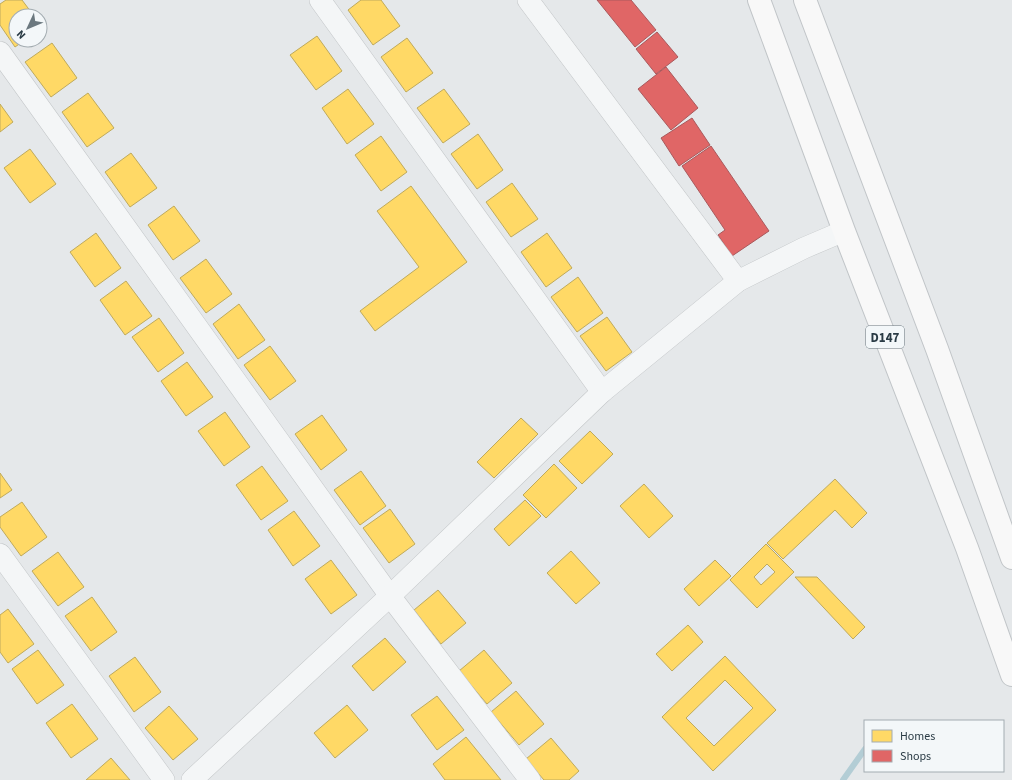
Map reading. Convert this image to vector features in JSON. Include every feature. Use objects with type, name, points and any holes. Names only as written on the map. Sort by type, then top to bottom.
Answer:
[{"type":"main road","name":"D147","points":[[759,0],[844,231],[967,548],[1012,675]]},
{"type":"main road","points":[[805,0],[937,349],[1012,558]]},
{"type":"street","points":[[320,0],[602,392]]},
{"type":"street","points":[[528,0],[738,281]]},
{"type":"street","points":[[0,52],[390,596],[530,780]]},
{"type":"street","points":[[192,780],[390,596],[602,392],[738,281],[804,248],[844,231]]},
{"type":"street","points":[[0,554],[164,780]]},
{"type":"building: Homes","points":[[6,0],[22,0],[28,8],[8,8],[8,37],[0,25],[0,4]]},
{"type":"building: Homes","points":[[361,0],[381,0],[400,26],[373,45],[348,10]]},
{"type":"building: Homes","points":[[317,36],[342,71],[316,90],[290,55]]},
{"type":"building: Homes","points":[[407,38],[433,73],[406,92],[381,57]]},
{"type":"building: Homes","points":[[52,43],[77,78],[51,97],[25,62],[45,48],[48,48],[48,46]]},
{"type":"building: Homes","points":[[348,89],[374,124],[347,144],[322,108]]},
{"type":"building: Homes","points":[[444,89],[470,124],[443,143],[417,108]]},
{"type":"building: Homes","points":[[88,93],[114,128],[87,147],[62,112]]},
{"type":"building: Homes","points":[[0,104],[13,122],[0,132]]},
{"type":"building: Homes","points":[[478,134],[503,170],[477,189],[451,154]]},
{"type":"building: Homes","points":[[381,136],[407,172],[381,191],[355,155]]},
{"type":"building: Homes","points":[[30,149],[56,184],[30,203],[4,168]]},
{"type":"building: Homes","points":[[131,153],[157,188],[130,207],[105,172]]},
{"type":"building: Homes","points":[[512,183],[538,219],[511,237],[486,202]]},
{"type":"building: Homes","points":[[411,186],[467,262],[375,331],[360,311],[419,267],[377,211]]},
{"type":"building: Homes","points":[[174,206],[200,241],[173,260],[148,225]]},
{"type":"building: Homes","points":[[96,233],[121,268],[95,287],[70,252]]},
{"type":"building: Homes","points":[[547,233],[572,268],[546,287],[521,252]]},
{"type":"building: Homes","points":[[206,259],[232,294],[206,313],[180,278]]},
{"type":"building: Homes","points":[[578,277],[603,313],[577,332],[551,297]]},
{"type":"building: Homes","points":[[126,281],[152,316],[125,335],[100,300]]},
{"type":"building: Homes","points":[[239,304],[265,340],[238,359],[213,324]]},
{"type":"building: Homes","points":[[607,317],[632,352],[606,371],[580,336]]},
{"type":"building: Homes","points":[[159,318],[184,353],[158,372],[132,337]]},
{"type":"building: Homes","points":[[270,346],[296,381],[270,400],[244,365]]},
{"type":"building: Homes","points":[[187,362],[213,397],[186,416],[161,381]]},
{"type":"building: Homes","points":[[225,412],[250,447],[224,466],[198,431]]},
{"type":"building: Homes","points":[[322,415],[347,450],[321,470],[295,434]]},
{"type":"building: Homes","points":[[521,418],[538,434],[494,478],[477,462]]},
{"type":"building: Homes","points":[[590,431],[613,454],[582,484],[559,461]]},
{"type":"building: Homes","points":[[554,464],[577,488],[546,518],[523,495]]},
{"type":"building: Homes","points":[[262,466],[288,501],[261,520],[236,485]]},
{"type":"building: Homes","points":[[361,471],[386,506],[360,525],[334,490]]},
{"type":"building: Homes","points":[[0,473],[12,490],[0,498]]},
{"type":"building: Homes","points":[[835,479],[867,513],[852,528],[835,510],[783,559],[767,543]]},
{"type":"building: Homes","points":[[644,484],[673,516],[649,538],[620,506]]},
{"type":"building: Homes","points":[[525,500],[541,516],[509,546],[494,529]]},
{"type":"building: Homes","points":[[22,502],[47,537],[21,556],[0,527],[0,517]]},
{"type":"building: Homes","points":[[390,509],[415,544],[389,563],[363,528]]},
{"type":"building: Homes","points":[[294,511],[320,546],[293,566],[268,530]]},
{"type":"building: Homes","points":[[766,544],[794,572],[757,608],[730,580]],"holes":[[[767,564],[775,572],[761,585],[754,577]]]},
{"type":"building: Homes","points":[[571,551],[600,583],[576,604],[547,573]]},
{"type":"building: Homes","points":[[58,552],[84,587],[58,606],[32,571]]},
{"type":"building: Homes","points":[[331,560],[357,595],[331,614],[305,579]]},
{"type":"building: Homes","points":[[715,560],[731,576],[699,606],[684,589]]},
{"type":"building: Homes","points":[[795,577],[817,577],[865,627],[853,639]]},
{"type":"building: Homes","points":[[438,590],[466,623],[441,644],[414,610]]},
{"type":"building: Homes","points":[[92,597],[117,632],[91,651],[65,616]]},
{"type":"building: Homes","points":[[8,609],[34,644],[8,663],[0,652],[0,615]]},
{"type":"building: Homes","points":[[688,625],[703,642],[672,671],[656,654]]},
{"type":"building: Homes","points":[[385,638],[406,662],[373,691],[352,666]]},
{"type":"building: Homes","points":[[38,650],[64,685],[37,704],[12,669]]},
{"type":"building: Homes","points":[[484,650],[512,683],[487,704],[459,671]]},
{"type":"building: Homes","points":[[725,656],[776,710],[713,771],[662,717]],"holes":[[[725,680],[753,708],[714,746],[686,718]]]},
{"type":"building: Homes","points":[[135,657],[161,692],[134,712],[109,676]]},
{"type":"building: Homes","points":[[516,691],[544,724],[519,745],[491,712]]},
{"type":"building: Homes","points":[[437,696],[464,730],[437,750],[411,715]]},
{"type":"building: Homes","points":[[72,704],[98,739],[71,758],[46,723]]},
{"type":"building: Homes","points":[[347,705],[368,730],[335,758],[314,733]]},
{"type":"building: Homes","points":[[169,706],[198,739],[173,760],[145,728]]},
{"type":"building: Homes","points":[[466,737],[501,780],[445,780],[433,764]]},
{"type":"building: Homes","points":[[551,738],[579,771],[569,780],[544,780],[526,759]]},
{"type":"building: Homes","points":[[111,758],[130,780],[86,780]]},
{"type":"building: Shops","points":[[597,0],[631,0],[656,30],[635,47]]},
{"type":"building: Shops","points":[[657,32],[678,57],[656,74],[636,49]]},
{"type":"building: Shops","points":[[666,67],[698,108],[671,130],[638,89]]},
{"type":"building: Shops","points":[[692,118],[710,145],[679,166],[661,138]]},
{"type":"building: Shops","points":[[711,146],[769,231],[732,256],[718,235],[725,230],[682,166]]},
{"type":"waterway","points":[[843,780],[864,750]]}]
